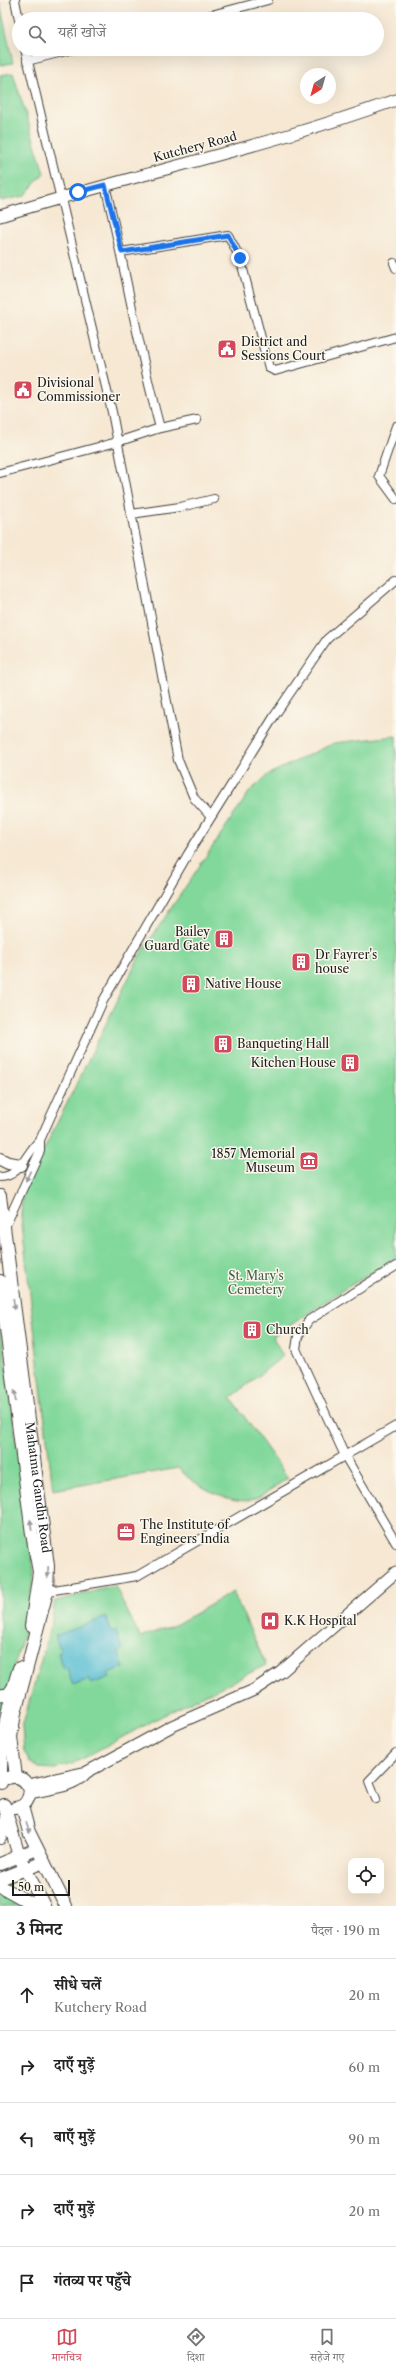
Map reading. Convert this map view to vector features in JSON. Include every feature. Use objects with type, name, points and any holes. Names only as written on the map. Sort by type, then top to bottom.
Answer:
[{"type":"main road","points":[[0,1159],[8,1163],[21,1165]]},
{"type":"main road","name":"Mahatma Gandhi Road","points":[[0,1196],[48,1566],[11,1737],[16,1777]]},
{"type":"main road","name":"Mahatma Gandhi Road","points":[[0,1281],[32,1534],[42,1592],[13,1686],[0,1746],[0,1778]]},
{"type":"main road","points":[[0,1778],[6,1779],[16,1777],[24,1780],[29,1789],[27,1802],[22,1806],[16,1808],[2,1802]]},
{"type":"main road","points":[[2,1802],[19,1856],[44,1906]]},
{"type":"main road","points":[[22,1806],[29,1832],[66,1906]]},
{"type":"main road","points":[[0,1838],[7,1818]]},
{"type":"main road","points":[[0,1864],[38,1849]]},
{"type":"main road","points":[[0,1879],[44,1862]]},
{"type":"main road","points":[[0,1886],[36,1906]]},
{"type":"street","points":[[15,0],[17,12]]},
{"type":"street","points":[[223,12],[268,0]]},
{"type":"street","points":[[26,56],[62,197],[117,442],[178,760],[194,798],[211,817]]},
{"type":"street","points":[[27,61],[47,56]]},
{"type":"street","name":"Kutchery Road","points":[[0,216],[105,185],[224,154],[396,100]]},
{"type":"street","points":[[105,185],[122,252],[147,380],[160,428]]},
{"type":"street","points":[[122,252],[228,235],[240,258],[269,368],[275,371],[396,338]]},
{"type":"street","points":[[0,473],[117,442],[160,428],[197,420]]},
{"type":"street","points":[[396,426],[380,476],[396,499]]},
{"type":"street","points":[[131,514],[180,507],[214,499]]},
{"type":"street","points":[[5,1227],[40,1151],[40,1140],[103,1001],[211,817],[275,715],[328,639],[396,580]]},
{"type":"street","points":[[0,1177],[12,1175],[21,1165],[32,1147],[40,1140]]},
{"type":"street","points":[[396,1266],[309,1320],[298,1336],[296,1349],[345,1456],[396,1543]]},
{"type":"street","points":[[42,1592],[137,1576],[396,1426]]},
{"type":"street","points":[[29,1789],[87,1772],[172,1726],[254,1690],[281,1672],[396,1572]]},
{"type":"street","points":[[0,1695],[8,1694],[13,1686]]},
{"type":"street","points":[[376,1799],[369,1781],[396,1753]]},
{"type":"green space","points":[[0,4],[13,63],[0,65]]},
{"type":"green space","points":[[13,73],[44,173],[24,196],[0,201],[0,75]]},
{"type":"green space","name":"St. Mary's Cemetery","points":[[396,736],[396,1258],[343,1290],[273,1337],[283,1356],[231,1398],[288,1478],[259,1496],[250,1500],[242,1501],[211,1492],[184,1474],[179,1468],[53,1490],[21,1217],[22,1194],[141,953],[250,791],[269,774],[334,743]]},
{"type":"green space","points":[[0,1320],[34,1573],[26,1625],[0,1716]]},
{"type":"green space","points":[[115,1586],[140,1637],[175,1625],[233,1592],[266,1665],[162,1716],[72,1764],[55,1769],[39,1768],[30,1762],[24,1751],[22,1727],[51,1625],[55,1601]]},
{"type":"green space","points":[[0,1894],[24,1906],[0,1906]]},
{"type":"water","points":[[106,1617],[112,1633],[116,1631],[123,1650],[118,1652],[124,1667],[108,1673],[110,1677],[91,1684],[89,1679],[73,1685],[67,1668],[63,1669],[58,1653],[61,1652],[55,1636]]},
{"type":"place","name":"District and Sessions Court","points":[[227,349]]},
{"type":"place","name":"Divisional Commissioner","points":[[23,390]]},
{"type":"place","name":"Bailey Guard Gate","points":[[224,939]]},
{"type":"place","name":"Dr Fayrer's house","points":[[301,962]]},
{"type":"place","name":"Native House","points":[[191,984]]},
{"type":"place","name":"Banqueting Hall","points":[[223,1044]]},
{"type":"place","name":"Kitchen House","points":[[350,1063]]},
{"type":"place","name":"1857 Memorial Museum","points":[[309,1161]]},
{"type":"place","name":"Church","points":[[252,1330]]},
{"type":"place","name":"The Institute of Engineers India","points":[[126,1532]]},
{"type":"place","name":"K.K Hospital","points":[[270,1621]]},
{"type":"route","points":[[78,192],[105,185],[122,252],[228,235],[240,258]]}]
